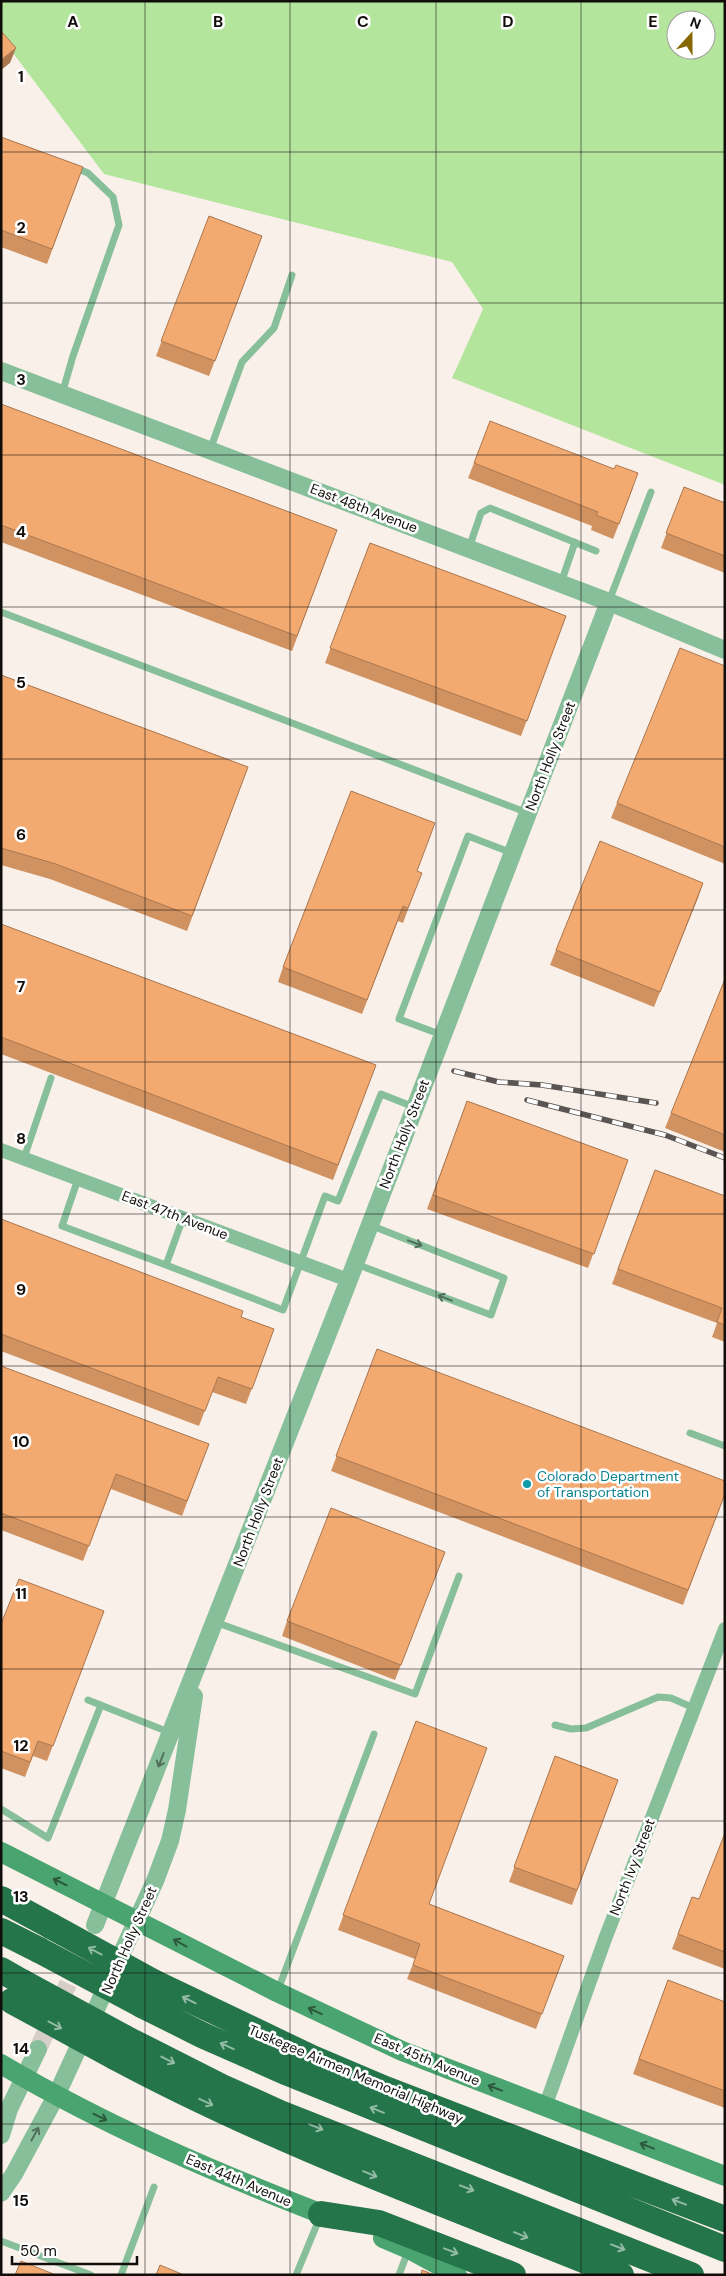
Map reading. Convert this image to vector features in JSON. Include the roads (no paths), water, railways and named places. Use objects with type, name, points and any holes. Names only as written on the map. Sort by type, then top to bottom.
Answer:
[{"type":"highway","name":"Tuskegee Airmen Memorial Highway","points":[[1,1899],[51,1926],[147,1994],[312,2058],[446,2113],[725,2219]]},
{"type":"highway","points":[[1,1931],[39,1950],[147,1994],[202,2035],[288,2073],[725,2249]]},
{"type":"highway","points":[[8,1988],[120,2047],[222,2087],[280,2113],[691,2275]]},
{"type":"highway","points":[[120,2047],[190,2095],[303,2146],[621,2275]]},
{"type":"highway","points":[[312,2058],[502,2150],[682,2233]]},
{"type":"highway","points":[[321,2214],[379,2223],[514,2275]]},
{"type":"main road","name":"East 45th Avenue","points":[[1,1852],[277,1992],[402,2051],[725,2176]]},
{"type":"main road","name":"East 44th Avenue","points":[[1,2064],[24,2078],[204,2166],[409,2249],[457,2275]]},
{"type":"street","name":"East 48th Avenue","points":[[1,372],[561,583],[725,650]]},
{"type":"street","name":"North Holly Street","points":[[95,1925],[355,1264],[609,602]]},
{"type":"street","name":"East 47th Avenue","points":[[1,1150],[348,1280]]},
{"type":"street","name":"North Ivy Street","points":[[545,2107],[605,1939],[725,1629]]},
{"type":"street","name":"North Holly Street","points":[[1,2193],[14,2174],[57,2094],[158,1874],[174,1826],[198,1666]]},
{"type":"street","points":[[1,2135],[9,2109],[38,2049]]},
{"type":"lane","points":[[62,163],[88,173],[113,197],[119,225],[73,356],[62,394]]},
{"type":"lane","points":[[210,450],[242,362],[274,328],[292,275]]},
{"type":"lane","points":[[609,602],[651,492]]},
{"type":"lane","points":[[469,548],[481,513],[490,508],[596,551]]},
{"type":"lane","points":[[561,583],[575,542]]},
{"type":"lane","points":[[1,612],[528,813]]},
{"type":"lane","points":[[442,1035],[399,1019],[468,836],[512,853]]},
{"type":"lane","points":[[24,1158],[51,1078]]},
{"type":"lane","points":[[78,1179],[62,1226],[283,1310],[325,1196],[338,1201],[380,1094],[414,1108]]},
{"type":"lane","points":[[166,1265],[183,1218]]},
{"type":"lane","points":[[355,1264],[491,1315],[504,1278],[369,1225]]},
{"type":"lane","points":[[690,1433],[725,1446]]},
{"type":"lane","points":[[215,1621],[415,1694],[459,1576]]},
{"type":"lane","points":[[555,1725],[572,1729],[586,1728],[658,1697],[671,1698],[694,1708]]},
{"type":"lane","points":[[88,1700],[172,1733]]},
{"type":"lane","points":[[1,1809],[48,1838],[102,1705]]},
{"type":"lane","points":[[277,1992],[374,1734]]},
{"type":"lane","points":[[121,2275],[154,2187]]},
{"type":"lane","points":[[296,2275],[321,2214]]},
{"type":"lane","points":[[1,2241],[92,2275]]},
{"type":"lane","points":[[399,2275],[409,2249]]},
{"type":"tunnel","points":[[38,2049],[79,1960]]},
{"type":"railway","points":[[454,1071],[499,1082],[542,1085],[656,1103]]},
{"type":"railway","points":[[527,1100],[665,1135],[725,1158]]},
{"type":"place","name":"Colorado Department of Transportation","points":[[527,1484]]}]
